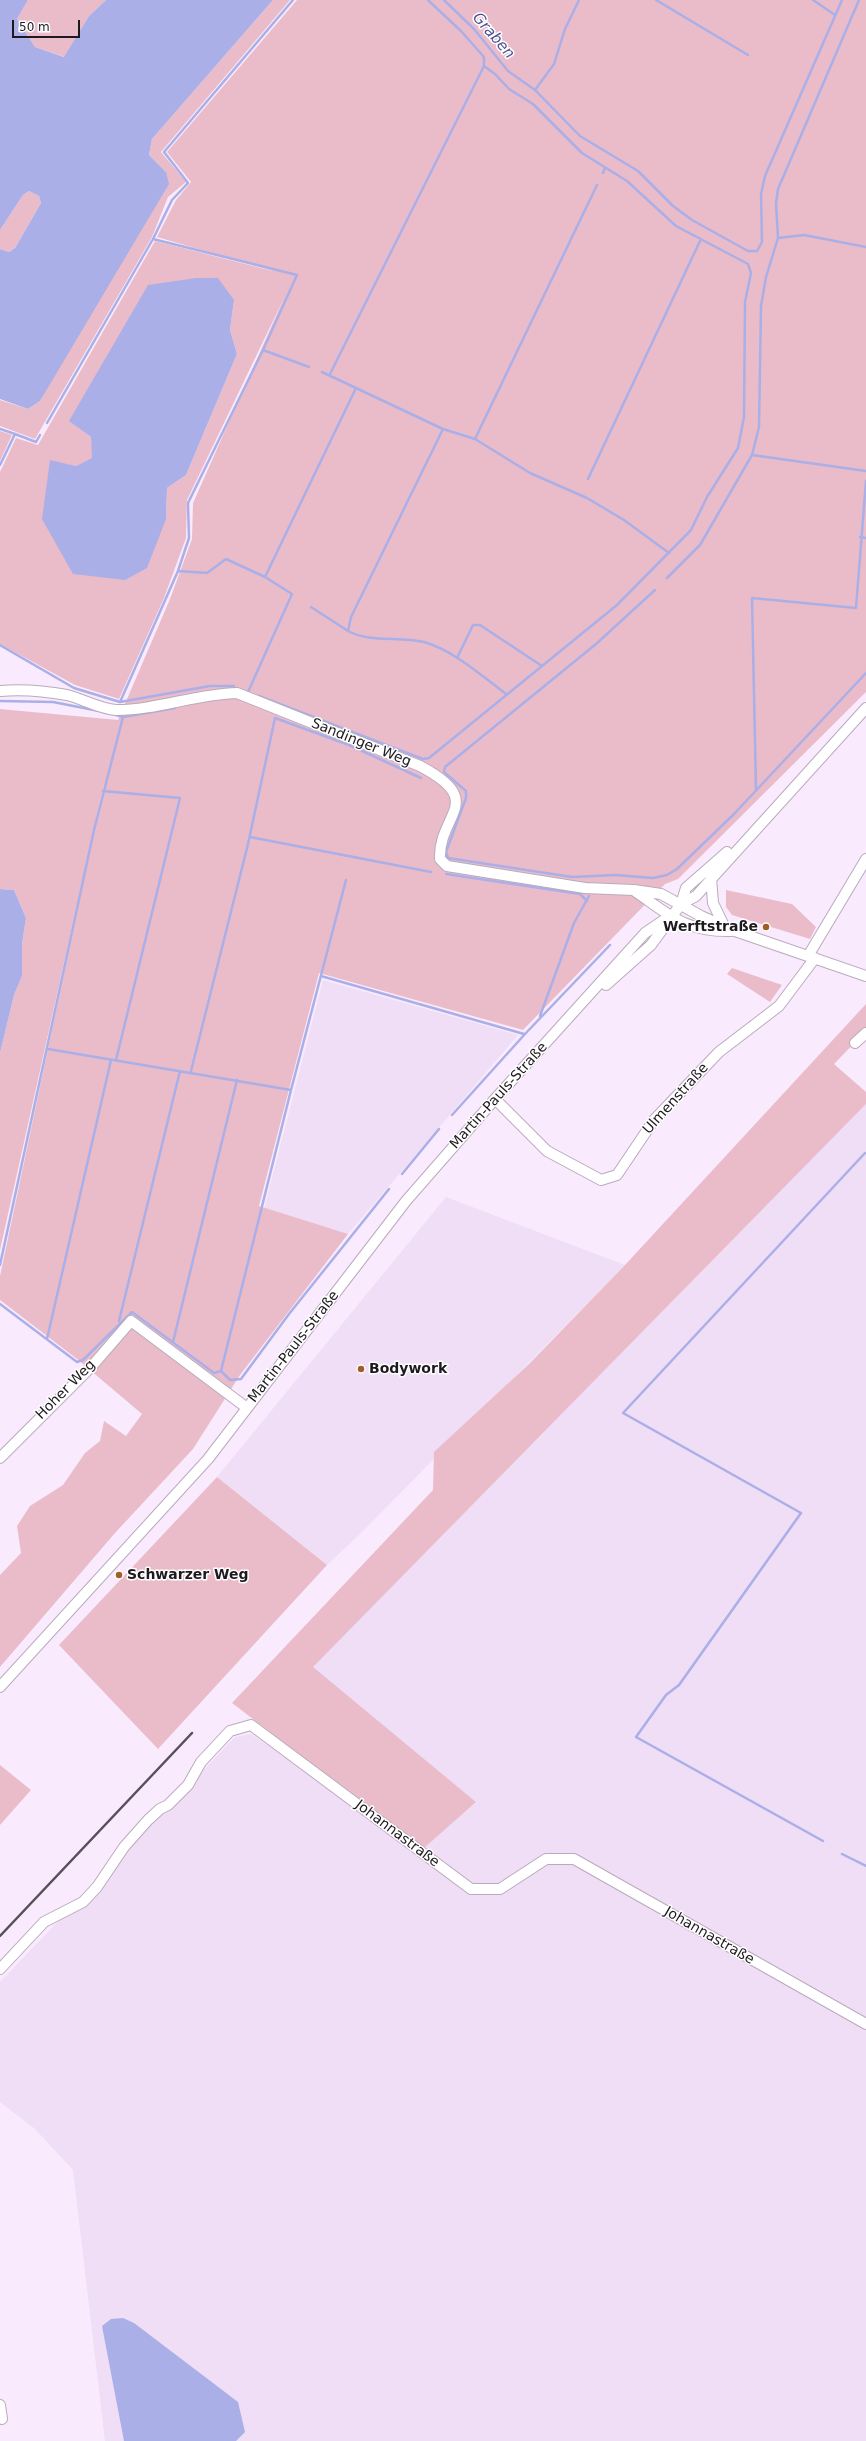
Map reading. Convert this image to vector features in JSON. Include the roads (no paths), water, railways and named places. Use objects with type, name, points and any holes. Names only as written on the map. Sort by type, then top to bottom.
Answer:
[{"type":"street","name":"Sandinger Weg","points":[[0,691],[13,690],[54,694],[115,710],[138,708],[215,694],[237,693],[420,766],[436,776],[453,792],[456,800],[456,809],[439,850],[440,859],[447,866],[585,888],[634,890],[661,894],[681,904]]},
{"type":"street","name":"Martin-Pauls-Straße","points":[[681,904],[696,896],[754,829],[866,708]]},
{"type":"street","name":"Martin-Pauls-Straße","points":[[0,1687],[208,1459],[406,1202],[495,1099],[584,1003],[645,934],[670,916],[681,904],[690,884],[754,829]]},
{"type":"street","name":"Ulmenstraße","points":[[495,1099],[547,1151],[601,1180],[616,1175],[654,1120],[719,1052],[779,1006],[812,957],[866,859]]},
{"type":"street","points":[[711,878],[712,903],[724,926]]},
{"type":"street","points":[[634,890],[670,916],[691,928],[713,932],[735,931]]},
{"type":"street","points":[[681,904],[735,931],[866,976]]},
{"type":"street","points":[[855,1043],[866,1033]]},
{"type":"street","name":"Hoher Weg","points":[[1,1454],[92,1366],[131,1321],[247,1408]]},
{"type":"street","name":"Johannastraße","points":[[0,1969],[44,1922],[83,1902],[97,1887],[124,1847],[148,1820],[160,1809],[168,1805],[188,1785],[201,1762],[230,1731],[251,1725],[471,1889],[500,1889],[546,1859],[574,1859],[866,2024]]},
{"type":"street","points":[[0,2405],[2,2419]]},
{"type":"water","points":[[0,0],[28,0],[17,19],[35,47],[64,57],[89,16],[106,0],[273,0],[152,139],[149,155],[166,172],[169,184],[40,401],[28,409],[0,399],[0,249],[9,252],[15,248],[41,203],[39,196],[29,191],[23,195],[0,230]]},
{"type":"water","points":[[196,278],[218,278],[234,300],[230,330],[237,354],[186,475],[167,488],[166,519],[147,568],[125,580],[73,574],[42,519],[50,460],[76,466],[92,458],[91,437],[69,421],[148,285]]},
{"type":"water","points":[[0,889],[14,890],[26,918],[22,944],[22,976],[14,995],[0,1053]]},
{"type":"water","points":[[123,2318],[134,2323],[238,2402],[245,2432],[236,2441],[124,2441],[102,2326],[111,2319]]},
{"type":"waterway","points":[[47,423],[153,239],[172,200],[188,183],[164,152],[293,0]]},
{"type":"waterway","points":[[330,374],[484,66],[484,57],[461,31],[428,0]]},
{"type":"waterway","name":"Graben","points":[[444,0],[474,29],[508,71],[535,90],[580,136],[638,171],[673,206],[692,220],[748,251],[757,251],[762,242],[761,194],[765,176],[842,0]]},
{"type":"waterway","points":[[535,90],[554,64],[565,29],[579,0]]},
{"type":"waterway","points":[[656,0],[748,55]]},
{"type":"waterway","points":[[813,0],[835,15]]},
{"type":"waterway","points":[[667,578],[700,545],[752,455],[759,427],[761,306],[766,277],[778,238],[776,203],[778,189],[859,0]]},
{"type":"waterway","points":[[259,696],[423,759],[429,758],[617,605],[691,530],[707,497],[738,448],[744,417],[745,302],[751,273],[748,264],[676,226],[627,181],[582,153],[533,104],[509,89],[495,74],[484,66]]},
{"type":"waterway","points":[[603,173],[605,168]]},
{"type":"waterway","points":[[475,439],[597,185]]},
{"type":"waterway","points":[[778,238],[804,235],[866,247]]},
{"type":"waterway","points":[[120,702],[178,571],[189,538],[188,503],[263,350],[297,275],[153,239]]},
{"type":"waterway","points":[[588,479],[700,241]]},
{"type":"waterway","points":[[263,350],[309,367]]},
{"type":"waterway","points":[[322,372],[443,429],[475,439],[530,473],[587,498],[624,520],[669,553]]},
{"type":"waterway","points":[[265,577],[356,388]]},
{"type":"waterway","points":[[0,429],[15,434],[0,465]]},
{"type":"waterway","points":[[443,429],[351,617],[348,631],[366,637],[414,640],[435,646],[467,664],[506,694]]},
{"type":"waterway","points":[[15,434],[36,442],[40,435]]},
{"type":"waterway","points":[[752,455],[866,471]]},
{"type":"waterway","points":[[756,790],[752,598],[856,608],[866,481]]},
{"type":"waterway","points":[[860,537],[866,538]]},
{"type":"waterway","points":[[178,571],[207,573],[226,559],[265,577],[292,594],[248,692]]},
{"type":"waterway","points":[[655,590],[596,644],[445,767],[444,772],[466,791],[466,798],[446,852],[448,858],[572,877],[615,875],[653,878],[667,875],[677,869],[734,814],[866,673]]},
{"type":"waterway","points":[[311,607],[348,631]]},
{"type":"waterway","points":[[457,658],[473,625],[480,625],[542,666]]},
{"type":"waterway","points":[[0,645],[74,688],[120,702],[210,686],[234,686]]},
{"type":"waterway","points":[[0,701],[53,702],[99,711]]},
{"type":"waterway","points":[[113,714],[123,717],[175,708]]},
{"type":"waterway","points":[[0,1265],[94,830],[123,717]]},
{"type":"waterway","points":[[191,1071],[248,844],[275,718],[349,745],[421,778]]},
{"type":"waterway","points":[[103,791],[180,798],[116,1060]]},
{"type":"waterway","points":[[250,837],[431,872]]},
{"type":"waterway","points":[[446,874],[580,894],[587,901]]},
{"type":"waterway","points":[[346,880],[291,1090],[221,1371],[230,1380],[241,1379],[289,1314],[389,1189]]},
{"type":"waterway","points":[[540,1016],[574,923],[589,896]]},
{"type":"waterway","points":[[452,1115],[525,1034],[610,945]]},
{"type":"waterway","points":[[321,976],[524,1034]]},
{"type":"waterway","points":[[48,1049],[291,1090]]},
{"type":"waterway","points":[[47,1339],[111,1060]]},
{"type":"waterway","points":[[119,1321],[180,1071]]},
{"type":"waterway","points":[[173,1342],[237,1080]]},
{"type":"waterway","points":[[402,1174],[439,1129]]},
{"type":"waterway","points":[[823,1841],[636,1737],[666,1695],[679,1685],[801,1513],[623,1413],[865,1153]]},
{"type":"waterway","points":[[0,1304],[77,1362],[83,1360],[132,1312],[214,1373],[221,1371]]},
{"type":"waterway","points":[[842,1854],[866,1866]]},
{"type":"railway","points":[[0,1936],[192,1733]]},
{"type":"place","name":"Werftstraße","points":[[766,927]]},
{"type":"place","name":"Bodywork","points":[[361,1369]]},
{"type":"place","name":"Schwarzer Weg","points":[[119,1575]]}]
